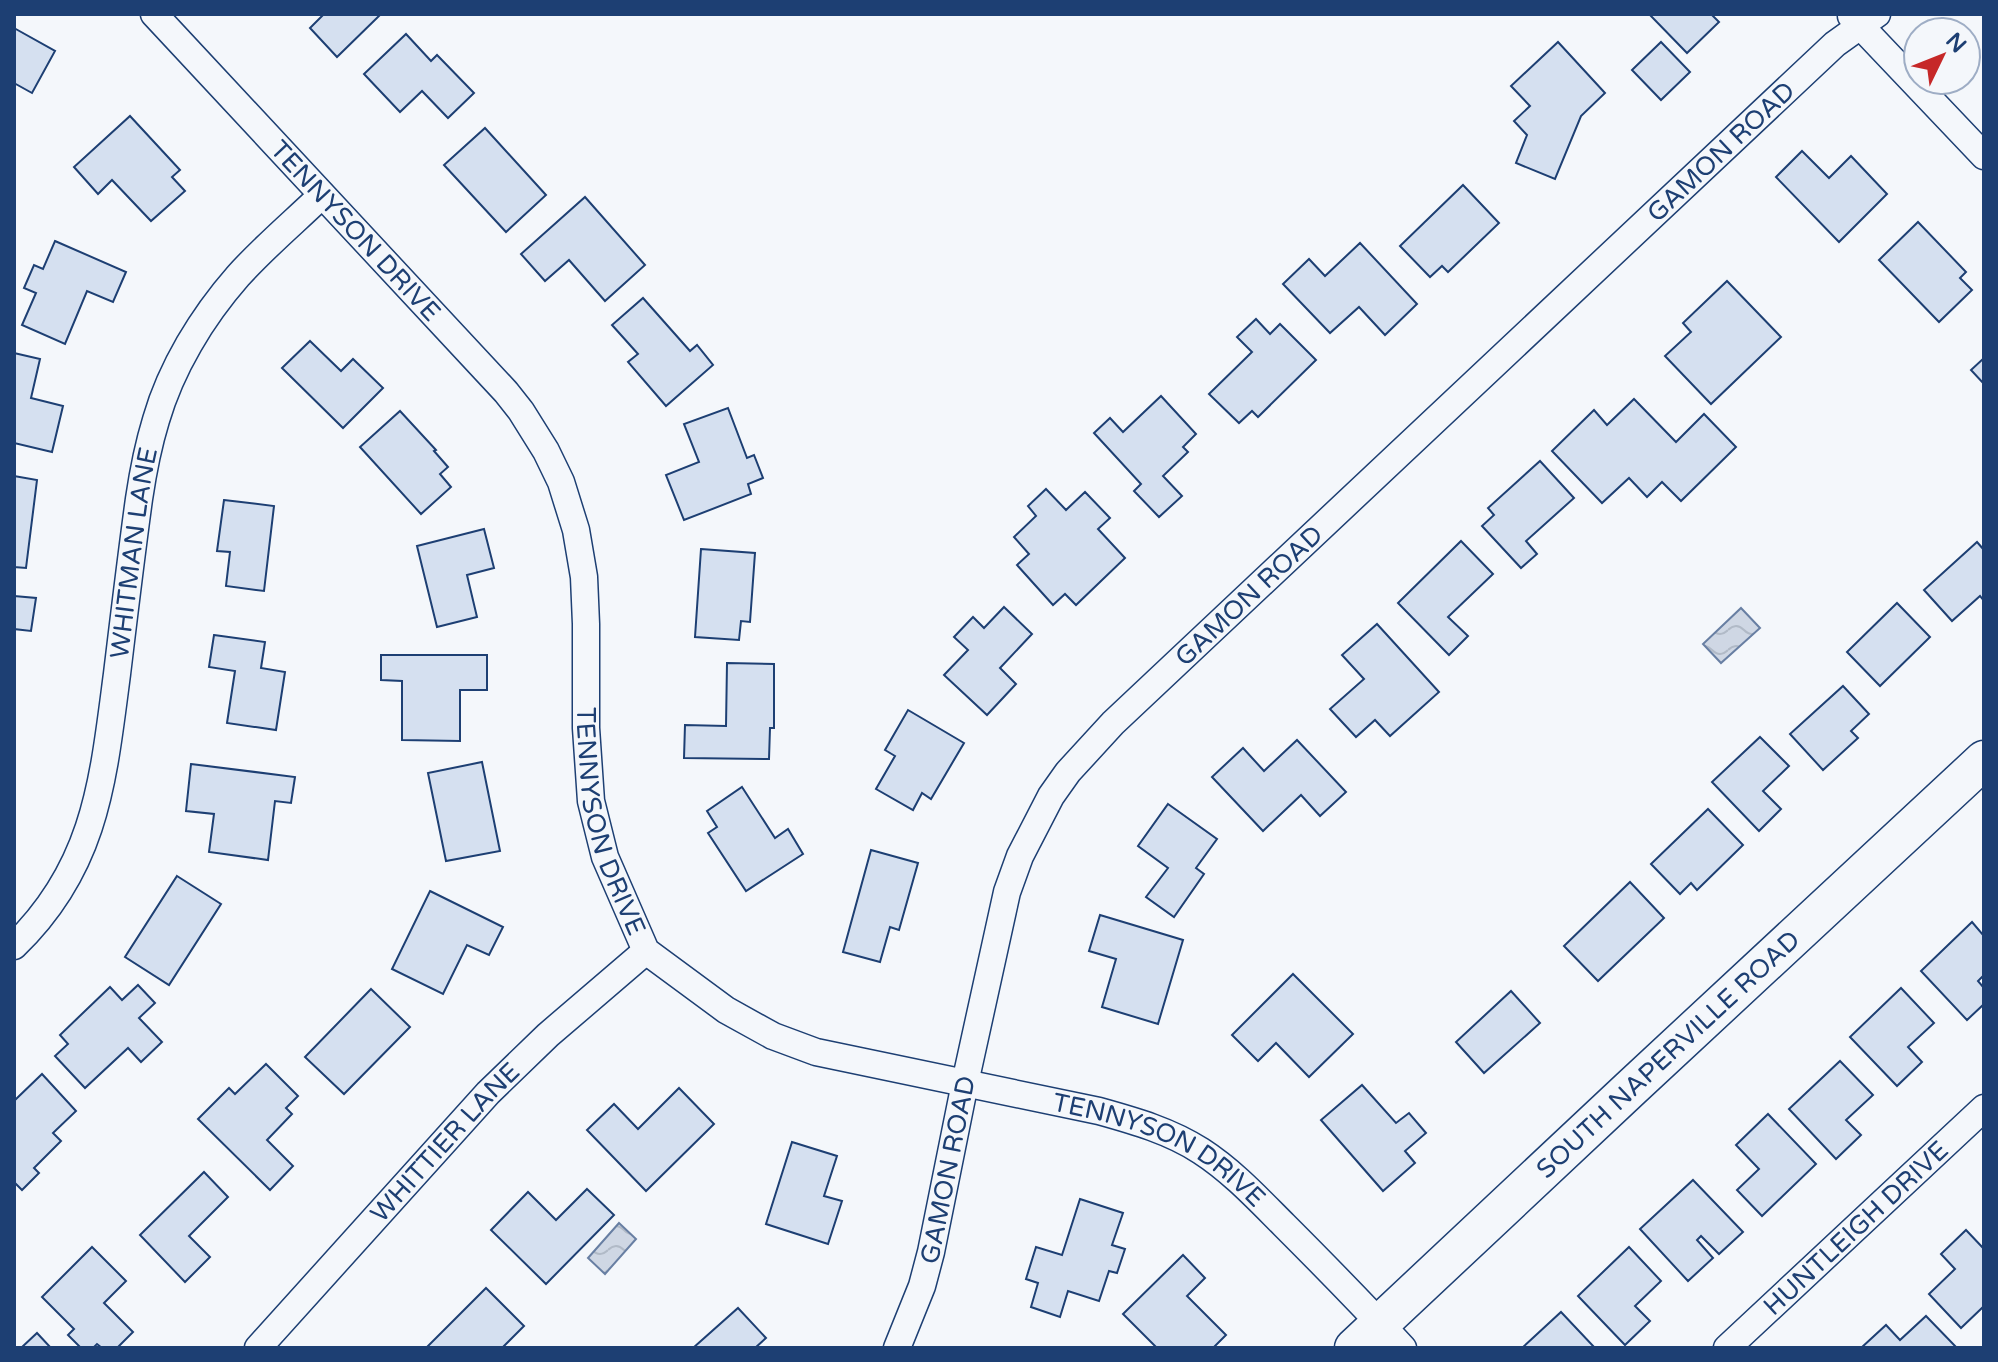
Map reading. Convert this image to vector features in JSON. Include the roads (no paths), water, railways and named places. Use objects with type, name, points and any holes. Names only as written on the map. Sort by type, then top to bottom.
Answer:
[{"type":"main road","name":"SOUTH NAPERVILLE ROAD","points":[[1379,1340],[1630,1089],[1984,760]]},
{"type":"street","name":"TENNYSON DRIVE","points":[[154,14],[506,392],[546,451],[561,482],[576,530],[584,577],[586,728],[591,801],[605,857],[646,951],[726,1010],[773,1036],[816,1052],[1099,1111],[1173,1135],[1201,1151],[1241,1183],[1379,1340]]},
{"type":"street","points":[[1862,18],[1984,156]]},
{"type":"street","name":"GAMON ROAD","points":[[897,1348],[918,1297],[931,1252],[1007,892],[1036,822],[1068,772],[1137,701],[1862,18]]},
{"type":"street","name":"WHITMAN LANE","points":[[14,946],[64,885],[81,851],[96,807],[106,758],[146,457],[177,367],[208,314],[238,276],[322,195]]},
{"type":"street","name":"WHITTIER LANE","points":[[258,1348],[488,1093],[548,1035],[646,951]]},
{"type":"street","name":"HUNTLEIGH DRIVE","points":[[1727,1348],[1984,1108]]},
{"type":"water","points":[[1741,608],[1760,628],[1721,663],[1703,644]]},
{"type":"water","points":[[619,1223],[636,1239],[605,1274],[588,1258]]}]
